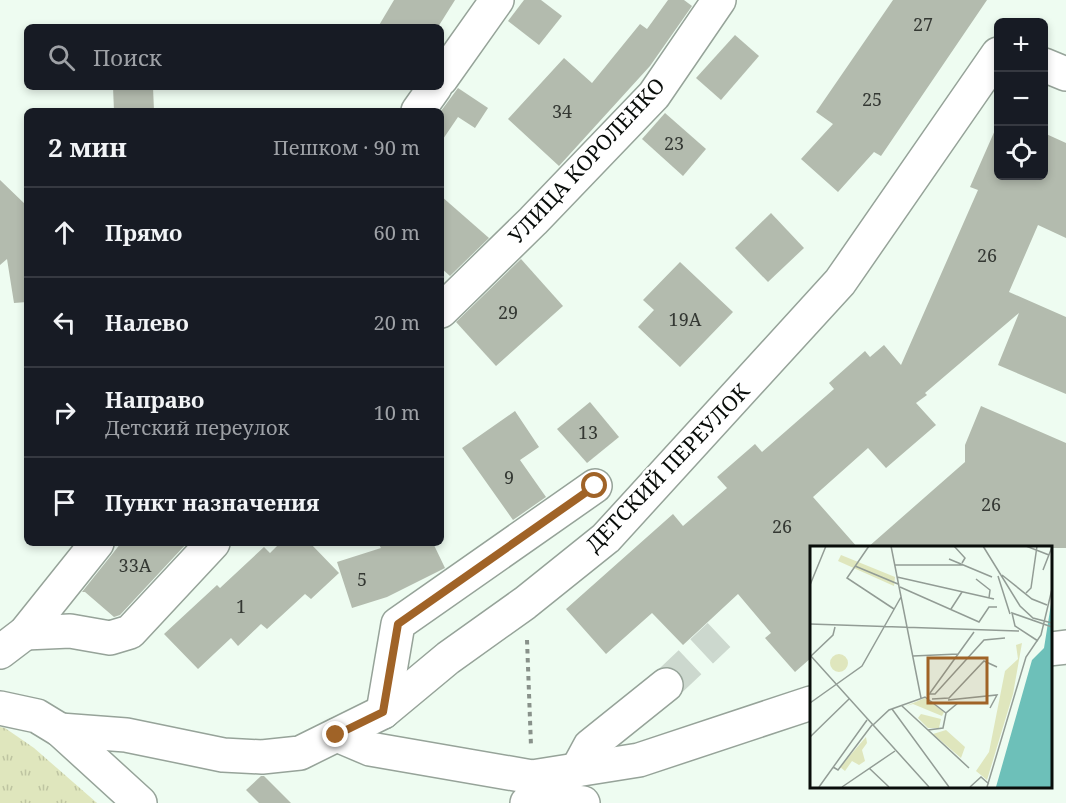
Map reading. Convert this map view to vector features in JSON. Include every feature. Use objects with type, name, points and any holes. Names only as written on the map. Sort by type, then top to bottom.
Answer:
[{"type":"street","points":[[444,75],[497,0]]},
{"type":"street","name":"УЛИЦА КОРОЛЕНКО","points":[[444,308],[533,221],[654,95],[719,0]]},
{"type":"street","name":"ДЕТСКИЙ ПЕРЕУЛОК","points":[[60,730],[126,735],[223,755],[262,757],[300,753],[383,712],[448,658],[525,603],[606,538],[840,282],[994,61]]},
{"type":"street","points":[[1048,67],[1066,74]]},
{"type":"street","points":[[420,108],[433,90]]},
{"type":"street","points":[[383,712],[398,624],[595,486]]},
{"type":"street","points":[[13,642],[94,546]]},
{"type":"street","points":[[13,642],[70,631],[110,638],[130,632],[210,546]]},
{"type":"street","points":[[1051,649],[1066,647]]},
{"type":"street","points":[[577,770],[590,746],[666,685]]},
{"type":"street","points":[[336,735],[370,749],[530,790],[577,770],[639,760],[810,703]]},
{"type":"street","points":[[0,708],[37,716],[60,730],[140,803]]},
{"type":"street","points":[[530,790],[533,797],[583,803]]},
{"type":"path","points":[[525,603],[530,790]]},
{"type":"green space","points":[[0,727],[34,748],[97,803],[0,803]]},
{"type":"building","points":[[394,0],[455,0],[440,24],[380,24]]},
{"type":"building","points":[[524,0],[541,0],[562,16],[539,45],[508,21]]},
{"type":"building","points":[[668,0],[684,0],[692,6],[650,66],[559,166],[508,119],[564,58],[592,83],[640,24],[647,29]]},
{"type":"building","points":[[893,0],[987,0],[881,156],[874,152],[838,192],[801,159],[833,124],[816,112]]},
{"type":"building","points":[[735,35],[759,56],[721,100],[696,78]]},
{"type":"building","points":[[458,88],[488,108],[475,128],[458,117],[444,138],[443,108]]},
{"type":"building","points":[[113,90],[153,90],[154,108],[114,108]]},
{"type":"building","points":[[665,113],[706,149],[683,176],[642,139]]},
{"type":"building","points":[[994,132],[994,180],[1048,180],[1048,135],[1066,143],[1066,238],[1038,225],[1009,292],[1066,317],[1066,394],[998,365],[1019,313],[916,403],[936,425],[886,468],[868,448],[813,497],[856,546],[810,546],[810,659],[795,672],[765,638],[771,633],[738,594],[683,645],[652,613],[606,654],[566,609],[673,514],[683,526],[727,488],[717,477],[755,444],[762,452],[834,389],[829,383],[865,351],[870,357],[884,345],[901,365],[978,190],[970,187]]},
{"type":"building","points":[[0,180],[24,203],[24,302],[14,303],[7,259],[0,265]]},
{"type":"building","points":[[444,199],[489,238],[450,276],[444,271]]},
{"type":"building","points":[[771,213],[804,248],[768,282],[735,248]]},
{"type":"building","points":[[521,259],[563,306],[496,366],[456,322]]},
{"type":"building","points":[[680,262],[733,312],[680,367],[638,327],[654,310],[643,300]]},
{"type":"building","points":[[590,402],[619,437],[587,463],[557,429]]},
{"type":"building","points":[[981,406],[1066,443],[1066,548],[1051,548],[1051,546],[869,546],[965,462],[965,445]]},
{"type":"building","points":[[515,411],[539,447],[520,460],[546,497],[513,520],[462,448]]},
{"type":"building","points":[[119,546],[184,546],[120,615],[114,617],[85,592],[82,592]]},
{"type":"building","points":[[277,546],[313,546],[339,573],[311,599],[305,594],[267,629],[261,624],[238,646],[231,638],[198,669],[164,634],[217,585],[220,588],[264,547],[270,553]]},
{"type":"building","points":[[380,546],[434,546],[445,568],[387,597],[352,608],[337,562],[381,548]]},
{"type":"building","points":[[261,776],[264,776],[291,803],[259,803],[246,790]]},
{"type":"tunnel","points":[[666,685],[719,635]]},
{"type":"route","points":[[336,735],[383,712],[398,624],[595,486]]}]
